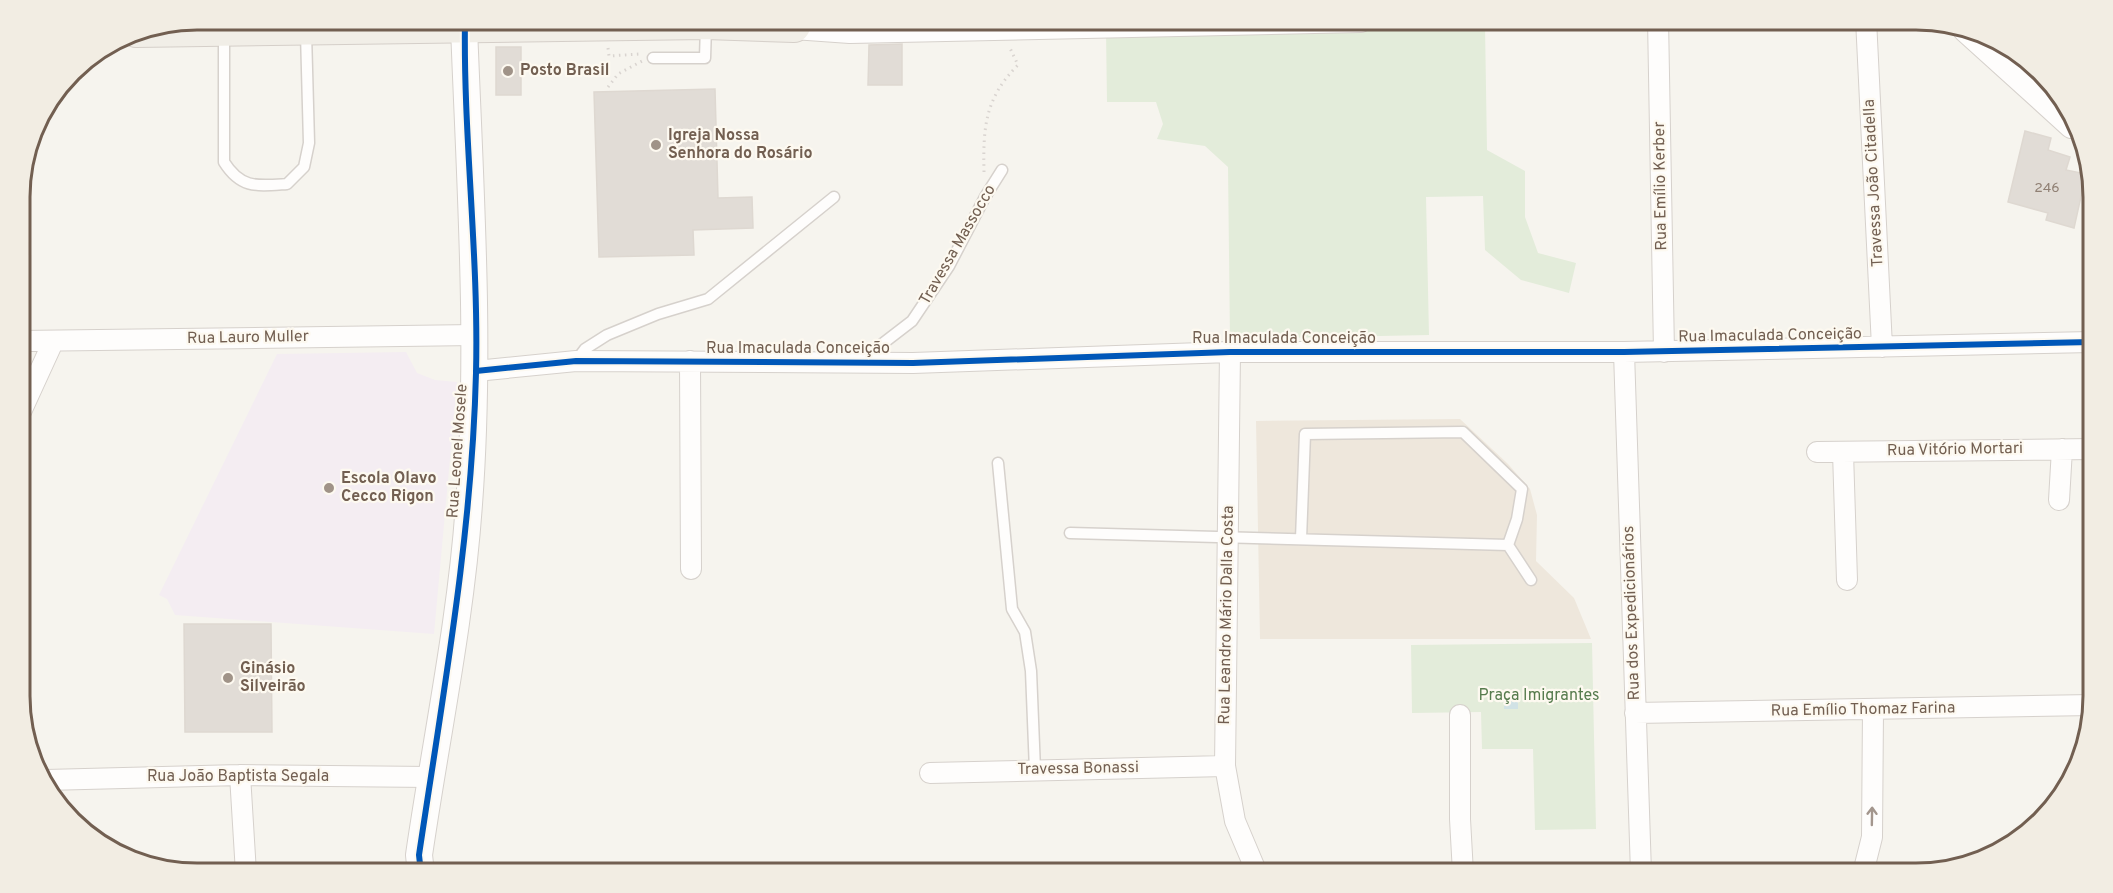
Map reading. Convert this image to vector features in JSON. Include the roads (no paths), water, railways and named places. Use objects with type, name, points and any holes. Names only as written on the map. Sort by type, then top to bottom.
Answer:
[{"type":"main road","points":[[178,31],[224,30]]},
{"type":"street","name":"Rua Leonel Mosele","points":[[420,863],[419,855],[430,777],[453,639],[469,506],[476,371],[464,30]]},
{"type":"street","name":"Rua Emílio Kerber","points":[[1658,30],[1664,352]]},
{"type":"street","name":"Travessa João Citadella","points":[[1866,30],[1882,347]]},
{"type":"street","points":[[1983,44],[2063,116]]},
{"type":"street","name":"Rua Lauro Muller","points":[[30,341],[475,335]]},
{"type":"street","points":[[30,392],[53,342]]},
{"type":"street","name":"Rua Imaculada Conceição","points":[[476,371],[576,361],[857,363],[1230,352],[1664,352],[2083,342]]},
{"type":"street","name":"Rua Leandro Mário Dalla Costa","points":[[1230,352],[1225,766],[1234,820],[1253,863]]},
{"type":"street","name":"Rua dos Expedicionários","points":[[1624,352],[1641,863]]},
{"type":"street","points":[[690,362],[691,569]]},
{"type":"street","points":[[2059,500],[2062,449]]},
{"type":"street","name":"Rua Vitório Mortari","points":[[1817,452],[2083,449]]},
{"type":"street","points":[[1843,452],[1847,580]]},
{"type":"street","name":"Rua Emílio Thomaz Farina","points":[[1635,713],[2083,705]]},
{"type":"street","points":[[1866,863],[1872,837],[1873,710]]},
{"type":"street","points":[[1460,715],[1462,863]]},
{"type":"street","name":"Travessa Bonassi","points":[[930,772],[1225,766]]},
{"type":"street","points":[[240,775],[245,863]]},
{"type":"street","name":"Rua João Baptista Segala","points":[[52,780],[240,775],[430,777]]},
{"type":"lane","points":[[224,30],[224,162],[234,177],[255,186],[287,184],[304,167],[309,143],[306,30]]},
{"type":"lane","points":[[653,58],[705,58],[706,30]]},
{"type":"lane","name":"Travessa Massocco","points":[[857,363],[912,321],[949,266],[985,196],[1002,170]]},
{"type":"lane","points":[[576,361],[585,349],[607,335],[658,314],[708,299],[834,197]]},
{"type":"lane","points":[[1301,539],[1305,434],[1463,432],[1522,489],[1517,519],[1508,545]]},
{"type":"lane","points":[[998,462],[1012,609],[1025,632],[1031,672],[1035,770]]},
{"type":"lane","points":[[1070,533],[1508,545]]},
{"type":"lane","points":[[1508,545],[1531,580]]},
{"type":"place","name":"Posto Brasil","points":[[508,71]]},
{"type":"place","name":"Igreja Nossa Senhora do Rosário","points":[[656,145]]},
{"type":"place","name":"Escola Olavo Cecco Rigon","points":[[329,488]]},
{"type":"place","name":"Ginásio Silveirão","points":[[228,678]]},
{"type":"park label","name":"Praça Imigrantes","points":[[1539,696]]}]
